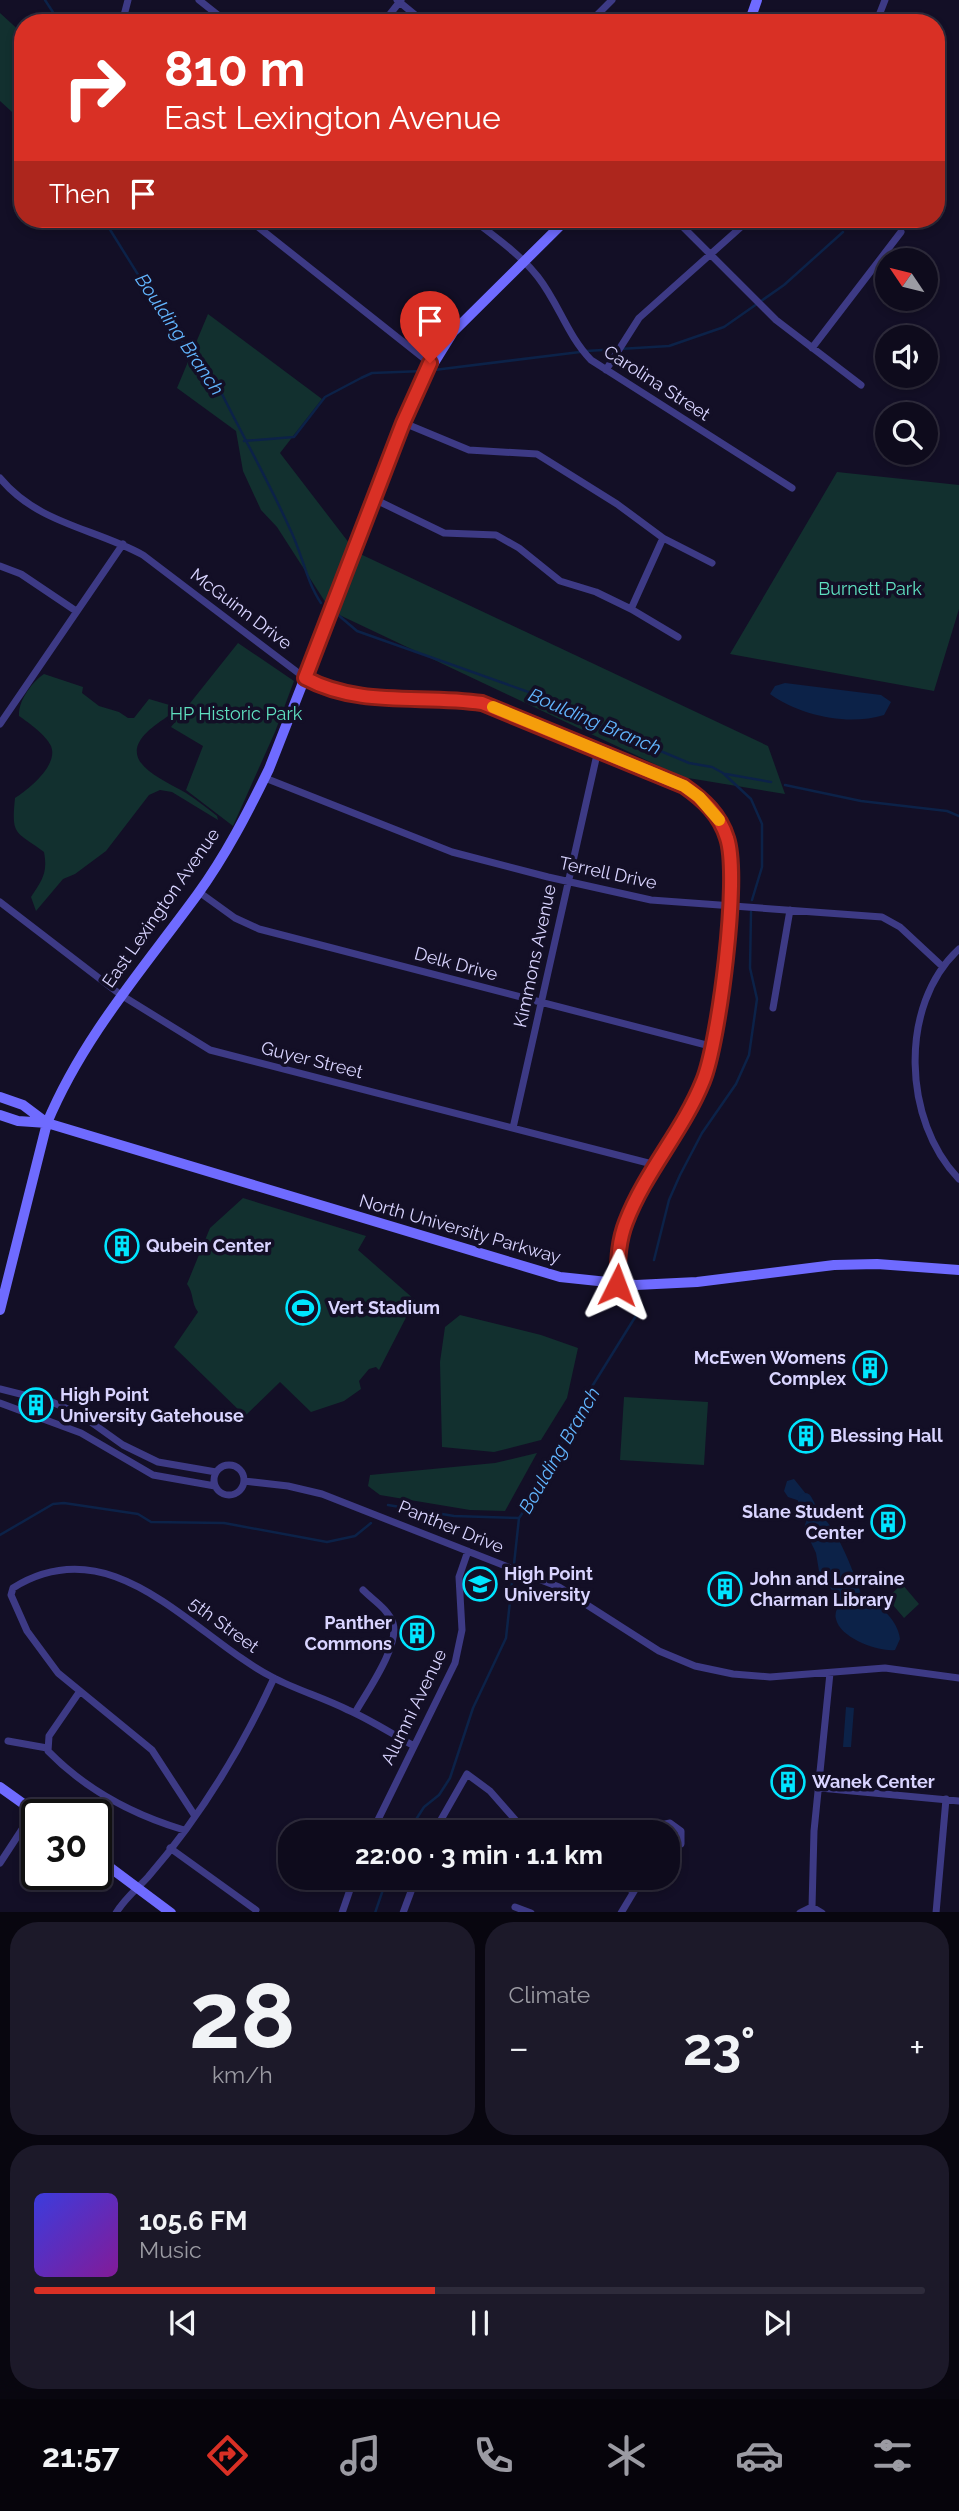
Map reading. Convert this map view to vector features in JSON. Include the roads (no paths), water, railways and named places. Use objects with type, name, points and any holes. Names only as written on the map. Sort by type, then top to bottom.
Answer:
[{"type":"main road","name":"East Lexington Avenue","points":[[0,1310],[47,1123],[71,1070],[121,995],[199,892],[239,829],[265,778],[403,423],[430,363],[453,332],[557,228]]},
{"type":"main road","name":"North University Parkway","points":[[0,1097],[23,1105],[47,1123]]},
{"type":"main road","name":"North University Parkway","points":[[0,1115],[18,1121],[47,1123],[496,1261],[560,1278],[617,1285],[697,1282],[834,1265],[877,1264],[959,1270]]},
{"type":"main road","points":[[0,1787],[21,1802]]},
{"type":"main road","points":[[112,1869],[170,1912]]},
{"type":"street","points":[[199,0],[217,14]]},
{"type":"street","points":[[598,14],[612,0]]},
{"type":"street","points":[[399,1],[414,14]]},
{"type":"street","points":[[259,228],[430,363]]},
{"type":"street","name":"Carolina Street","points":[[483,228],[523,260],[551,295],[576,344],[606,370],[792,488]]},
{"type":"street","points":[[684,228],[776,320],[861,385]]},
{"type":"street","points":[[606,370],[639,318],[740,228]]},
{"type":"street","points":[[812,348],[901,232]]},
{"type":"street","points":[[403,423],[469,450],[537,454],[617,504],[663,538],[712,563]]},
{"type":"street","name":"McGuinn Drive","points":[[0,478],[41,513],[81,531],[123,544],[144,555],[305,678],[327,689],[393,700],[448,698],[482,703],[684,786],[710,808],[723,826],[730,850],[729,906],[714,1047],[695,1099],[625,1222],[618,1258],[617,1285]]},
{"type":"street","points":[[374,499],[444,533],[496,535],[519,548],[561,581],[596,592],[678,637]]},
{"type":"street","points":[[631,609],[663,538]]},
{"type":"street","points":[[0,724],[123,544]]},
{"type":"street","points":[[0,566],[21,574],[76,611]]},
{"type":"street","name":"Kimmons Avenue","points":[[513,1128],[598,750]]},
{"type":"street","name":"Terrell Drive","points":[[265,778],[452,852],[651,900],[882,917],[900,927],[943,967]]},
{"type":"street","name":"Delk Drive","points":[[199,892],[234,918],[259,929],[714,1047]]},
{"type":"street","name":"Guyer Street","points":[[0,902],[121,995],[210,1050],[656,1165]]},
{"type":"street","points":[[772,1008],[790,910]]},
{"type":"street","points":[[959,949],[943,967],[925,1005],[917,1038],[916,1069],[919,1099],[928,1130],[942,1158],[959,1179]]},
{"type":"street","points":[[0,1389],[52,1402],[81,1415],[123,1445],[158,1462],[216,1472],[224,1466],[234,1465],[242,1471],[244,1481],[240,1490],[232,1495],[222,1493],[215,1486],[153,1475],[81,1433],[0,1403]]},
{"type":"street","points":[[215,1486],[216,1472]]},
{"type":"street","name":"Panther Drive","points":[[244,1481],[288,1486],[322,1494],[528,1574],[569,1592],[659,1651],[695,1666],[733,1674],[763,1676],[885,1668],[915,1669],[959,1678]]},
{"type":"street","name":"Alumni Avenue","points":[[378,1820],[445,1686],[461,1644],[457,1590],[468,1551]]},
{"type":"street","name":"5th Street","points":[[80,1691],[58,1673],[39,1650],[27,1630],[11,1590],[38,1575],[92,1570],[117,1577],[161,1598],[220,1644],[274,1678],[355,1713],[414,1746]]},
{"type":"street","points":[[355,1713],[390,1650],[393,1636],[393,1623],[385,1610],[363,1590]]},
{"type":"street","points":[[821,1912],[812,1906],[810,1891],[830,1673]]},
{"type":"street","points":[[117,1912],[195,1816],[240,1749],[274,1678]]},
{"type":"street","points":[[47,1748],[49,1736],[80,1691],[152,1750],[195,1816]]},
{"type":"street","points":[[8,1741],[47,1748],[54,1757],[117,1803],[138,1815],[184,1830]]},
{"type":"street","points":[[442,1820],[467,1774],[491,1791],[516,1820]]},
{"type":"street","points":[[820,1788],[959,1801]]},
{"type":"street","points":[[936,1912],[946,1799]]},
{"type":"street","points":[[0,1863],[21,1835]]},
{"type":"street","points":[[170,1848],[256,1910]]},
{"type":"street","points":[[342,1912],[350,1890]]},
{"type":"street","points":[[403,1912],[412,1890]]},
{"type":"street","points":[[622,1912],[634,1891]]},
{"type":"street","points":[[802,1912],[812,1906]]},
{"type":"street","points":[[515,1907],[528,1912]]},
{"type":"water","points":[[785,683],[881,695],[891,702],[884,715],[855,719],[825,717],[796,708],[770,694],[775,686]]},
{"type":"water","points":[[794,1479],[806,1494],[803,1502],[788,1497],[784,1491],[787,1481]]},
{"type":"water","points":[[817,1514],[831,1526],[861,1594],[891,1618],[900,1639],[895,1650],[879,1649],[861,1642],[839,1626],[835,1615],[840,1602],[819,1571],[816,1553],[804,1528],[807,1519]]},
{"type":"water","points":[[846,1707],[854,1708],[851,1747],[843,1747]]},
{"type":"waterway","name":"Boulding Branch","points":[[45,0],[54,14]]},
{"type":"waterway","name":"Boulding Branch","points":[[109,228],[175,334],[206,367],[217,384],[282,511],[321,603]]},
{"type":"waterway","points":[[586,351],[669,346],[724,327],[784,285],[843,232]]},
{"type":"waterway","points":[[434,370],[580,352]]},
{"type":"waterway","points":[[244,441],[294,437],[325,397],[372,373],[424,371]]},
{"type":"waterway","name":"Boulding Branch","points":[[337,614],[357,631],[551,700],[608,729],[689,763],[712,767],[723,773],[751,799],[762,824],[762,867],[752,900]]},
{"type":"waterway","points":[[726,774],[771,782]]},
{"type":"waterway","points":[[785,785],[861,801],[947,811],[959,816]]},
{"type":"waterway","name":"Boulding Branch","points":[[654,1260],[669,1200],[680,1175],[702,1133],[736,1084],[749,1055],[757,999],[750,968],[751,912]]},
{"type":"waterway","name":"Boulding Branch","points":[[416,1820],[424,1807],[439,1795],[450,1778],[473,1708],[506,1638],[519,1518],[540,1488],[583,1401],[642,1306]]},
{"type":"waterway","points":[[805,1500],[813,1515]]},
{"type":"waterway","points":[[0,1535],[53,1504],[64,1503],[138,1514],[151,1522],[224,1523],[327,1542],[355,1536],[371,1523]]},
{"type":"waterway","points":[[388,1505],[454,1516],[519,1518]]},
{"type":"waterway","name":"Boulding Branch","points":[[375,1912],[383,1890]]},
{"type":"place","name":"Qubein Center","points":[[122,1246]]},
{"type":"place","name":"Vert Stadium","points":[[303,1308]]},
{"type":"place","name":"McEwen Womens Complex","points":[[870,1368]]},
{"type":"place","name":"High Point University Gatehouse","points":[[36,1405]]},
{"type":"place","name":"Blessing Hall","points":[[806,1436]]},
{"type":"place","name":"Slane Student Center","points":[[888,1522]]},
{"type":"place","name":"High Point University","points":[[480,1584]]},
{"type":"place","name":"John and Lorraine Charman Library","points":[[725,1589]]},
{"type":"place","name":"Panther Commons","points":[[417,1633]]},
{"type":"place","name":"Wanek Center","points":[[788,1782]]},
{"type":"park label","name":"Burnett Park","points":[[870,589]]},
{"type":"park label","name":"HP Historic Park","points":[[236,714]]}]
